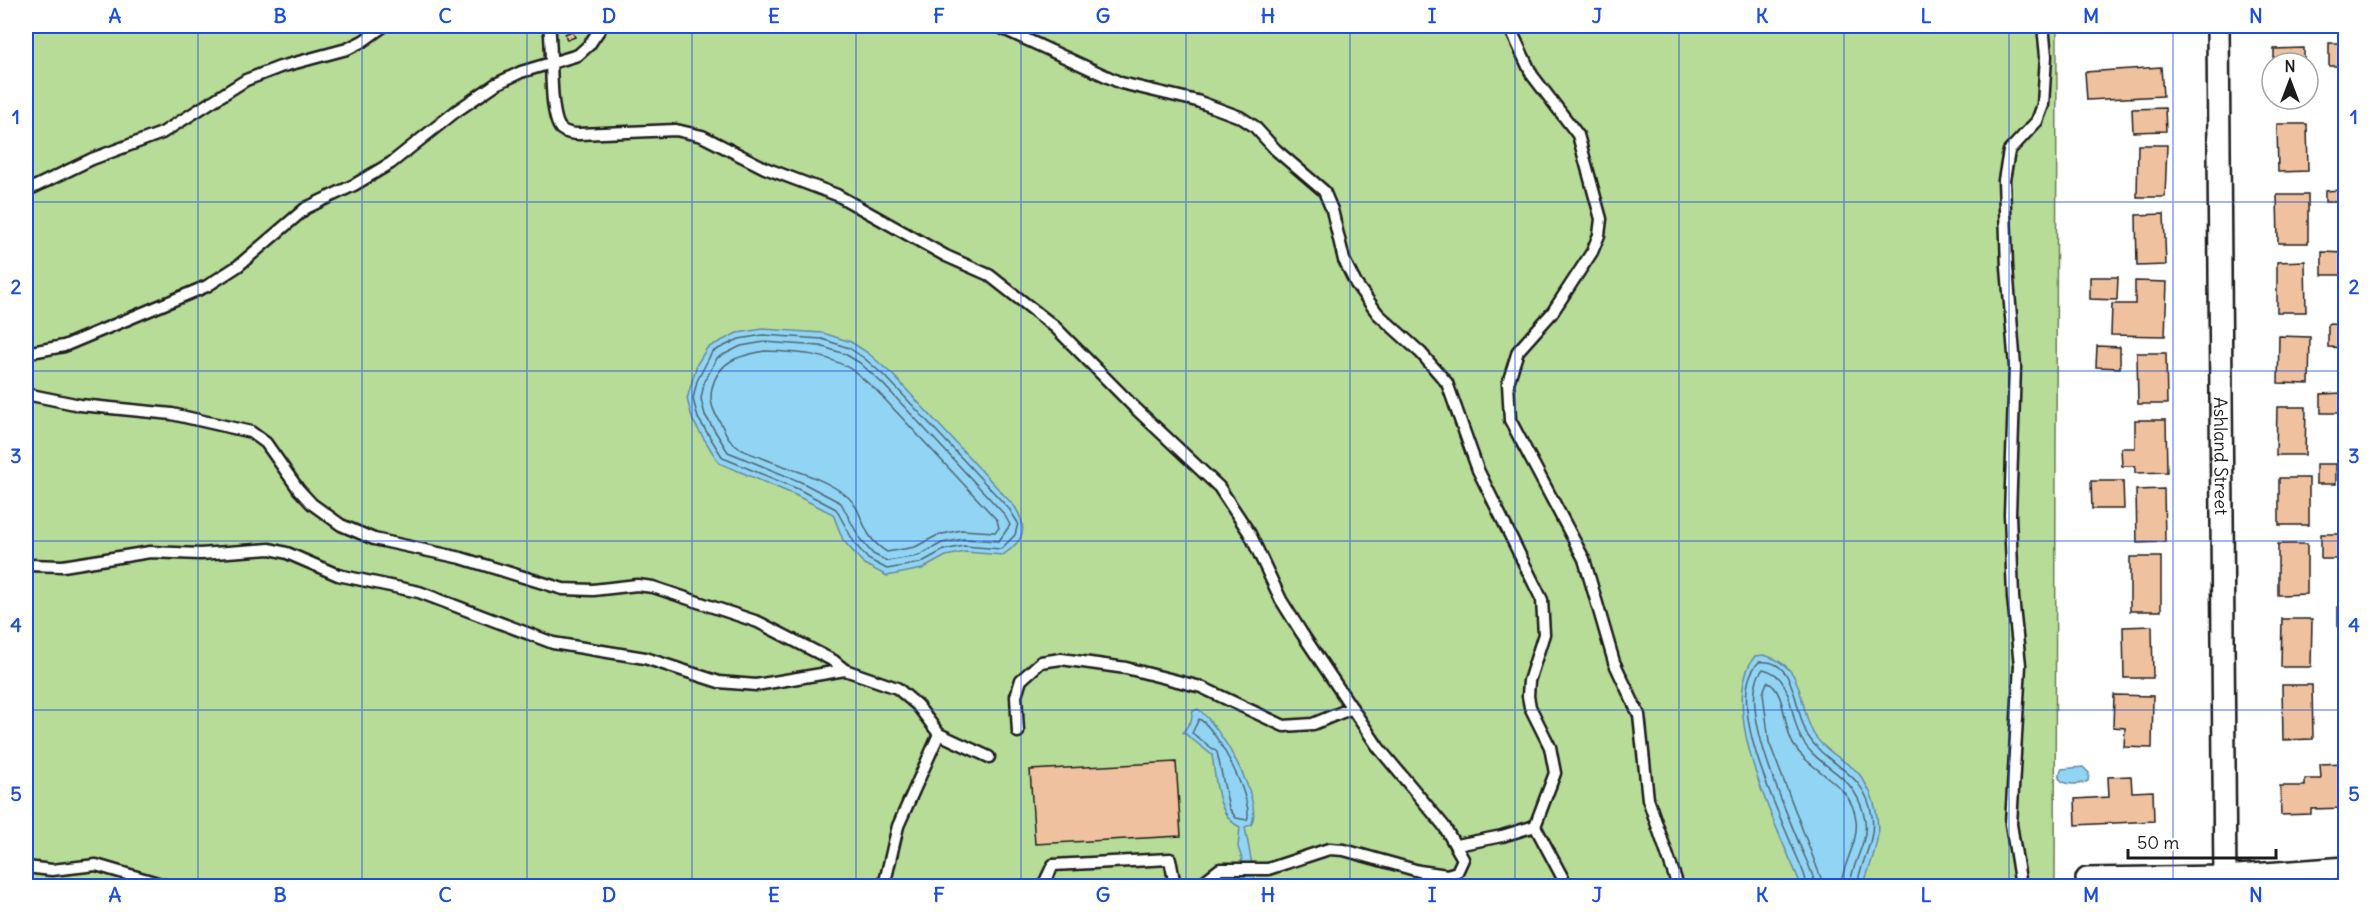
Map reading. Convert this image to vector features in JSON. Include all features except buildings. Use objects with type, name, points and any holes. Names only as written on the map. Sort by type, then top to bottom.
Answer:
[{"type":"street","name":"Ashland Street","points":[[2218,26],[2224,882]]},
{"type":"street","points":[[2087,879],[2224,882],[2346,868]]},
{"type":"lane","points":[[26,191],[92,159],[162,133],[246,80],[280,67],[346,49],[369,38],[384,26]]},
{"type":"lane","points":[[549,26],[556,116],[564,131],[579,134],[676,130],[702,136],[765,168],[837,195],[932,248],[1001,282],[1081,350],[1134,407],[1219,487],[1250,534],[1290,616],[1378,747],[1457,845],[1463,859],[1460,869],[1454,874],[1419,871],[1337,849],[1317,852],[1268,869],[1220,869],[1198,886]]},
{"type":"lane","points":[[26,353],[64,346],[207,286],[238,266],[306,208],[354,185],[391,162],[454,112],[496,84],[521,72],[584,50],[602,26]]},
{"type":"lane","points":[[997,26],[1121,83],[1197,101],[1240,117],[1254,126],[1276,150],[1324,191],[1332,210],[1344,260],[1360,289],[1384,321],[1421,353],[1447,383],[1478,470],[1542,600],[1544,634],[1529,681],[1528,696],[1530,707],[1550,747],[1555,773],[1535,826],[1567,886]]},
{"type":"lane","points":[[1509,26],[1532,75],[1578,135],[1601,219],[1599,235],[1592,252],[1547,320],[1518,351],[1508,383],[1510,420],[1572,533],[1587,568],[1614,662],[1639,715],[1648,799],[1678,886]]},
{"type":"lane","points":[[2020,886],[2010,813],[2020,665],[2013,597],[2010,514],[2014,337],[2007,267],[2004,180],[2009,151],[2037,121],[2043,105],[2046,56],[2043,26]]},
{"type":"lane","points":[[26,394],[80,405],[140,409],[243,429],[266,443],[299,490],[312,504],[341,525],[363,535],[461,558],[563,589],[593,590],[637,585],[653,587],[758,622],[834,661],[845,670],[897,688],[917,705],[939,734],[989,757]]},
{"type":"lane","points":[[26,565],[55,567],[137,553],[208,554],[262,548],[287,553],[338,575],[419,592],[552,643],[645,658],[719,682],[756,685],[845,670]]},
{"type":"lane","points":[[1018,732],[1016,696],[1021,680],[1041,662],[1061,659],[1126,668],[1200,687],[1284,726],[1312,724],[1352,708]]},
{"type":"lane","points":[[884,886],[898,826],[939,734]]},
{"type":"lane","points":[[1457,845],[1502,836],[1535,826]]},
{"type":"lane","points":[[1042,886],[1053,865],[1170,859],[1175,886]]},
{"type":"lane","points":[[26,867],[52,870],[96,865],[168,886]]},
{"type":"green space","points":[[26,26],[2057,26],[2055,886],[26,886]]},
{"type":"water","points":[[763,329],[823,333],[851,342],[868,353],[893,375],[1015,507],[1023,527],[1016,544],[1003,555],[965,552],[946,556],[922,569],[887,576],[864,564],[843,540],[833,514],[795,495],[719,463],[693,421],[687,399],[697,364],[707,348],[737,333]]},
{"type":"water","points":[[1764,655],[1778,660],[1794,676],[1807,719],[1815,736],[1830,751],[1856,770],[1871,794],[1878,830],[1877,841],[1863,886],[1801,885],[1779,834],[1755,770],[1746,737],[1742,706],[1745,679],[1755,656]]},
{"type":"water","points":[[1198,709],[1207,717],[1228,746],[1252,799],[1254,814],[1251,825],[1245,827],[1256,886],[1224,886],[1239,877],[1242,859],[1238,847],[1240,827],[1226,814],[1218,796],[1212,755],[1183,732],[1191,721],[1193,711]]},
{"type":"water","points":[[2083,767],[2089,773],[2088,781],[2072,784],[2061,781],[2059,778],[2061,769]]}]
